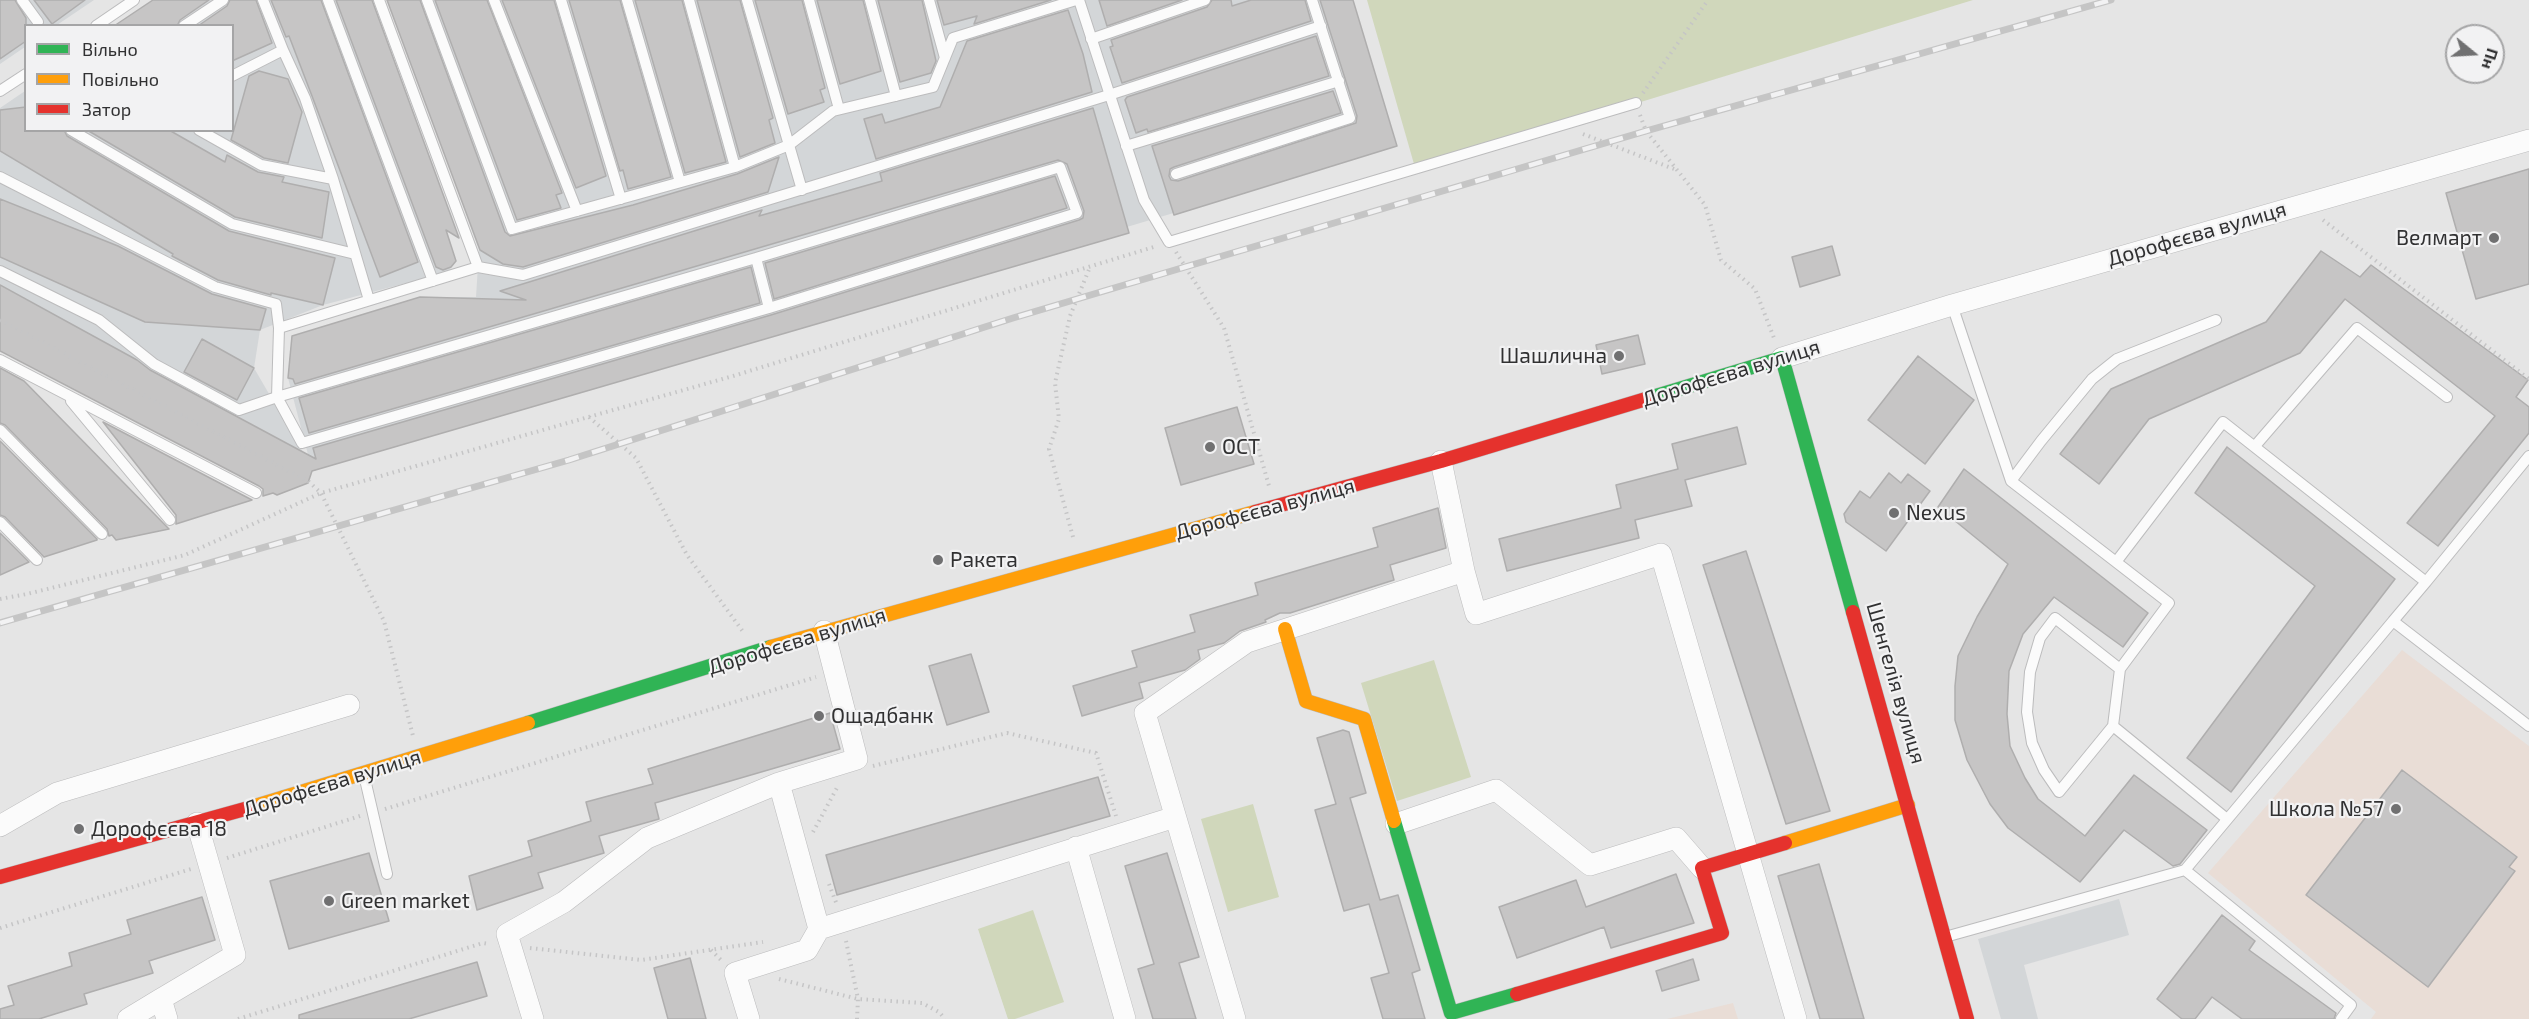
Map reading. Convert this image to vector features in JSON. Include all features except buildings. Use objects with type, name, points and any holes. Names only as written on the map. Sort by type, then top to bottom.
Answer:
[{"type":"street","name":"Дорофєєва вулиця","points":[[0,877],[364,774],[824,631],[1441,461],[1952,305],[2529,140]]},
{"type":"street","name":"Шенгелія вулиця","points":[[1782,358],[1967,1019]]},
{"type":"street","points":[[1441,461],[1464,571],[1476,614],[1660,554],[1796,1019]]},
{"type":"street","points":[[1235,1019],[1144,713],[1247,642],[1464,571]]},
{"type":"street","points":[[1286,629],[1306,701],[1364,718],[1451,1016],[1722,933],[1702,868],[1676,838],[1590,865],[1496,790],[1396,824]]},
{"type":"street","points":[[533,1019],[507,934],[564,902],[647,838],[778,783],[856,759],[824,631]]},
{"type":"street","points":[[0,826],[57,793],[349,705]]},
{"type":"street","points":[[778,783],[819,930]]},
{"type":"street","points":[[1702,868],[1908,805]]},
{"type":"street","points":[[749,1019],[735,973],[807,950],[819,930],[1175,817]]},
{"type":"street","points":[[128,1019],[235,955],[197,823]]},
{"type":"street","points":[[1077,847],[1125,1019]]},
{"type":"street","points":[[161,999],[167,1019]]},
{"type":"lane","points":[[22,0],[38,22]]},
{"type":"lane","points":[[99,24],[134,0]]},
{"type":"lane","points":[[187,24],[224,0]]},
{"type":"lane","points":[[263,0],[306,98],[369,300]]},
{"type":"lane","points":[[328,0],[433,281]]},
{"type":"lane","points":[[379,0],[478,267]]},
{"type":"lane","points":[[427,0],[512,229],[735,167],[789,145],[833,111],[933,87],[953,38],[1077,0],[1144,200],[1169,242],[1636,103]]},
{"type":"lane","points":[[494,0],[577,211]]},
{"type":"lane","points":[[561,0],[621,199]]},
{"type":"lane","points":[[627,0],[680,182]]},
{"type":"lane","points":[[689,0],[735,167]]},
{"type":"lane","points":[[747,0],[802,190]]},
{"type":"lane","points":[[809,0],[839,109]]},
{"type":"lane","points":[[870,0],[896,96]]},
{"type":"lane","points":[[929,0],[945,58]]},
{"type":"lane","points":[[1091,39],[1205,0]]},
{"type":"lane","points":[[1176,174],[1350,118],[1312,0]]},
{"type":"lane","points":[[279,328],[478,267],[523,275],[1109,95],[1321,26]]},
{"type":"lane","points":[[234,75],[283,50]]},
{"type":"lane","points":[[0,91],[24,75]]},
{"type":"lane","points":[[1126,146],[1339,81]]},
{"type":"lane","points":[[74,132],[232,224],[355,254]]},
{"type":"lane","points":[[203,132],[261,165],[333,179]]},
{"type":"lane","points":[[0,177],[215,287],[276,304],[279,328],[278,397],[302,442],[769,308],[1077,213],[1060,167],[278,397],[239,410],[154,364],[99,320],[0,271]]},
{"type":"lane","points":[[756,258],[769,308]]},
{"type":"lane","points":[[1952,305],[2011,481],[2169,603],[2120,669],[2113,726],[2059,792],[2044,770],[2032,743],[2027,712],[2030,672],[2040,638],[2055,618],[2120,669]]},
{"type":"lane","points":[[2011,481],[2092,379],[2117,359],[2216,320]]},
{"type":"lane","points":[[2255,446],[2357,328],[2447,397]]},
{"type":"lane","points":[[0,360],[256,493]]},
{"type":"lane","points":[[66,395],[170,520]]},
{"type":"lane","points":[[2116,562],[2223,422],[2426,582]]},
{"type":"lane","points":[[0,430],[102,534]]},
{"type":"lane","points":[[1945,937],[2185,870],[2529,456]]},
{"type":"lane","points":[[0,522],[37,560]]},
{"type":"lane","points":[[2393,621],[2529,726]]},
{"type":"lane","points":[[2113,726],[2227,819]]},
{"type":"lane","points":[[364,774],[387,874]]},
{"type":"lane","points":[[2185,870],[2351,1005],[2341,1019]]},
{"type":"path","points":[[1708,0],[1636,103],[1646,131],[1705,205],[1721,260],[1755,289],[1782,358]]},
{"type":"path","points":[[1560,126],[1675,170]]},
{"type":"path","points":[[2322,219],[2529,379]]},
{"type":"path","points":[[0,598],[27,594],[185,555],[321,493],[733,376],[1169,242],[1224,328],[1246,412],[1275,507]]},
{"type":"path","points":[[1080,561],[1049,449],[1059,419],[1055,383],[1070,316],[1090,267]]},
{"type":"path","points":[[588,417],[636,458],[687,555],[758,652]]},
{"type":"path","points":[[0,928],[834,672]]},
{"type":"path","points":[[868,768],[1007,733],[1096,753],[1117,818]]},
{"type":"path","points":[[811,836],[840,783]]},
{"type":"path","points":[[826,876],[843,922],[858,999],[857,1019]]},
{"type":"path","points":[[238,1019],[483,943],[641,960],[766,941]]},
{"type":"path","points":[[710,950],[735,973]]},
{"type":"path","points":[[768,977],[858,999],[922,1003],[939,1012],[945,1019]]},
{"type":"shaded area","points":[[0,0],[94,0],[58,24],[24,24],[24,48],[0,64]]},
{"type":"shaded area","points":[[158,0],[366,0],[456,261],[448,272],[323,305],[260,330],[254,368],[311,466],[288,378],[292,336],[420,297],[476,297],[479,250],[389,0],[1351,0],[1397,146],[313,471],[299,473],[0,317],[0,108],[24,92],[24,132],[234,132],[234,24],[122,24]]},
{"type":"shaded area","name":"Школа №57","points":[[2402,650],[2529,746],[2529,1019],[2371,1019],[2376,1012],[2208,873]]},
{"type":"shaded area","points":[[2119,899],[2129,935],[2024,965],[2038,1019],[2001,1019],[1978,939]]},
{"type":"shaded area","points":[[1733,1003],[1738,1019],[1667,1019]]},
{"type":"green space","points":[[1367,0],[1973,0],[1416,171]]},
{"type":"green space","points":[[1434,660],[1471,777],[1397,801],[1361,683]]},
{"type":"green space","points":[[1253,804],[1279,897],[1228,912],[1201,819]]},
{"type":"green space","points":[[1033,910],[1064,1002],[1015,1019],[1008,1019],[978,929]]},
{"type":"railway","points":[[0,623],[569,460],[1013,318],[1185,267],[1646,131],[2111,0]]},
{"type":"traffic: fast","points":[[1646,399],[1782,358],[1853,612]]},
{"type":"traffic: fast","points":[[528,723],[771,647]]},
{"type":"traffic: fast","points":[[1394,821],[1451,1013],[1517,994]]},
{"type":"traffic: slow","points":[[771,647],[1255,512]]},
{"type":"traffic: slow","points":[[1285,629],[1306,701],[1364,719],[1394,821]]},
{"type":"traffic: slow","points":[[252,807],[528,723]]},
{"type":"traffic: slow","points":[[1785,843],[1908,805]]},
{"type":"traffic: jam","points":[[1255,512],[1441,461],[1646,399]]},
{"type":"traffic: jam","points":[[1853,612],[1967,1019]]},
{"type":"traffic: jam","points":[[0,877],[252,807]]},
{"type":"traffic: jam","points":[[1517,994],[1722,933],[1702,868],[1785,843]]},
{"type":"place","name":"Велмарт","points":[[2494,238]]},
{"type":"place","name":"Шашлична","points":[[1619,356]]},
{"type":"place","name":"ОСТ","points":[[1210,447]]},
{"type":"place","name":"Nexus","points":[[1894,513]]},
{"type":"place","name":"Ракета","points":[[938,560]]},
{"type":"place","name":"Ощадбанк","points":[[819,716]]},
{"type":"place","name":"Школа №57","points":[[2396,809]]},
{"type":"place","name":"Дорофєєва 18","points":[[79,829]]},
{"type":"place","name":"Green market","points":[[329,901]]}]
